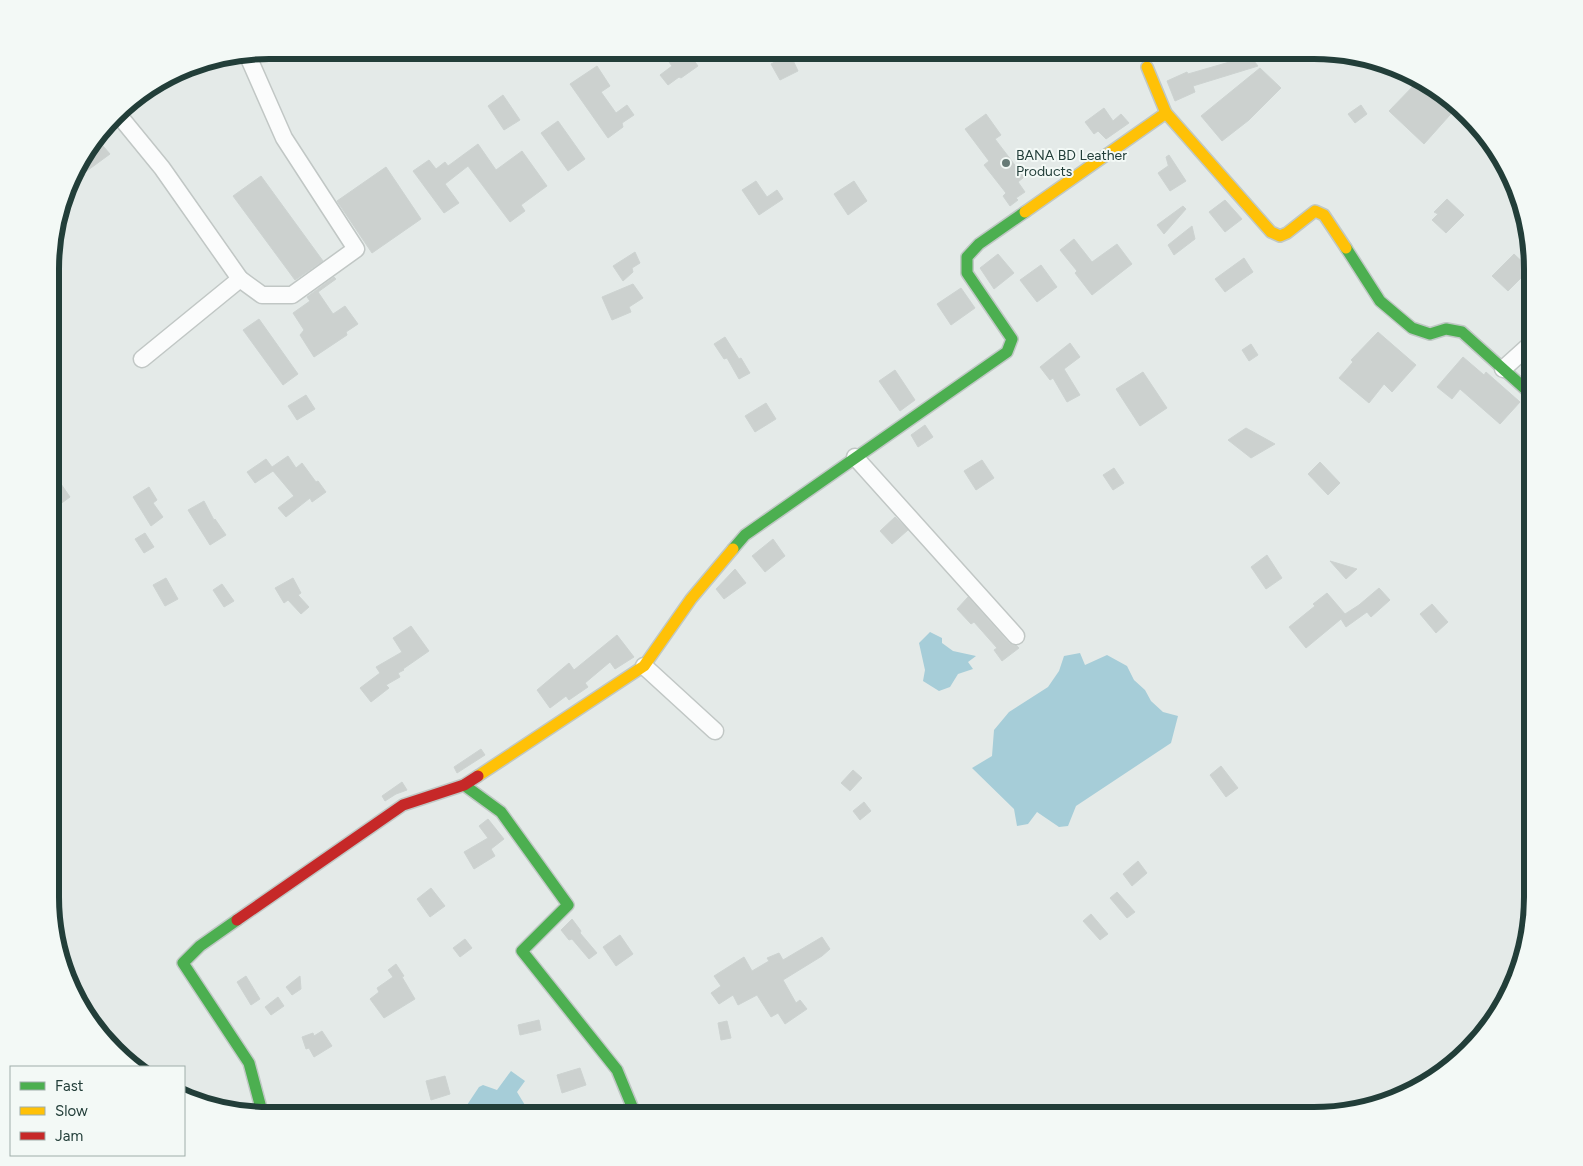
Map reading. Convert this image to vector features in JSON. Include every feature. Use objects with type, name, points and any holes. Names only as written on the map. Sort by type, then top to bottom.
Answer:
[{"type":"street","points":[[122,119],[162,168],[240,279],[262,295],[292,296],[356,249],[284,138],[250,60]]},
{"type":"street","points":[[1147,67],[1166,114],[1271,232],[1280,236],[1287,233],[1316,211],[1324,215],[1380,302],[1412,328],[1430,334],[1446,328],[1462,332],[1524,389]]},
{"type":"street","points":[[261,1107],[249,1063],[183,963],[186,959],[208,940],[404,805],[464,785],[644,666],[691,599],[745,535],[1008,352],[1012,339],[966,273],[967,257],[979,244],[1166,114]]},
{"type":"street","points":[[142,359],[240,279]]},
{"type":"street","points":[[1503,369],[1524,349]]},
{"type":"street","points":[[855,457],[1016,636]]},
{"type":"street","points":[[644,666],[716,731]]},
{"type":"street","points":[[464,785],[501,812],[568,905],[522,951],[617,1070],[632,1107]]},
{"type":"water","points":[[930,632],[942,638],[942,643],[953,651],[976,656],[968,662],[973,669],[958,674],[950,687],[939,691],[923,681],[925,670],[919,643]]},
{"type":"water","points":[[1080,653],[1085,665],[1107,655],[1127,666],[1134,680],[1145,690],[1151,701],[1163,712],[1178,716],[1171,743],[1076,806],[1068,826],[1059,827],[1037,812],[1028,824],[1017,826],[1014,809],[972,768],[992,756],[994,730],[1009,712],[1048,687],[1059,671],[1064,656]]},
{"type":"water","points":[[511,1071],[525,1081],[517,1092],[526,1107],[469,1107],[467,1105],[479,1087],[483,1085],[497,1090]]},
{"type":"building","points":[[667,59],[693,59],[698,66],[668,85],[660,75],[672,66]]},
{"type":"building","points":[[780,59],[792,59],[798,71],[780,80],[771,64]]},
{"type":"building","points":[[1232,59],[1259,59],[1254,61],[1258,66],[1193,86],[1195,92],[1175,101],[1167,81],[1187,72],[1188,74],[1233,61]]},
{"type":"building","points":[[597,66],[610,86],[601,92],[616,113],[627,105],[634,115],[622,123],[623,127],[608,138],[570,84]]},
{"type":"building","points":[[1260,68],[1281,88],[1249,120],[1222,141],[1201,116]]},
{"type":"building","points":[[1415,84],[1453,111],[1424,144],[1389,111]]},
{"type":"building","points":[[503,95],[520,120],[504,130],[488,106]]},
{"type":"building","points":[[1361,105],[1367,114],[1355,123],[1348,114]]},
{"type":"building","points":[[1104,108],[1113,121],[1121,114],[1129,123],[1106,139],[1098,131],[1094,134],[1085,122]]},
{"type":"building","points":[[986,114],[1001,135],[995,139],[1024,177],[1018,182],[1025,192],[1016,198],[1018,200],[1010,206],[1003,196],[1006,193],[984,165],[989,161],[965,129]]},
{"type":"building","points":[[558,121],[585,159],[568,171],[541,133]]},
{"type":"building","points":[[101,143],[110,154],[84,173],[85,175],[78,180]]},
{"type":"building","points":[[478,144],[496,170],[522,151],[547,186],[521,205],[525,211],[510,222],[468,166],[445,184],[459,203],[444,213],[413,171],[429,160],[436,169],[445,162],[448,166]]},
{"type":"building","points":[[1169,155],[1186,181],[1170,191],[1158,173],[1168,166],[1169,168],[1166,157]]},
{"type":"building","points":[[386,167],[421,219],[372,253],[337,201]]},
{"type":"building","points":[[261,176],[323,261],[295,280],[233,196]]},
{"type":"building","points":[[756,181],[767,197],[777,190],[783,199],[759,215],[742,190]]},
{"type":"building","points":[[854,181],[867,201],[848,215],[834,194]]},
{"type":"building","points":[[1447,199],[1464,215],[1446,233],[1432,220],[1438,214],[1434,212]]},
{"type":"building","points":[[1225,200],[1242,219],[1225,232],[1209,212]]},
{"type":"building","points":[[1183,206],[1186,209],[1164,234],[1157,225]]},
{"type":"building","points":[[1192,226],[1195,239],[1174,255],[1168,245]]},
{"type":"building","points":[[1074,239],[1092,262],[1117,244],[1132,264],[1092,295],[1075,273],[1077,271],[1060,250]]},
{"type":"building","points":[[635,252],[640,263],[632,268],[633,272],[623,281],[613,266]]},
{"type":"building","points":[[998,254],[1014,273],[994,289],[980,268]]},
{"type":"building","points":[[1514,254],[1524,263],[1524,275],[1508,291],[1492,276]]},
{"type":"building","points":[[1244,258],[1253,272],[1225,292],[1215,279]]},
{"type":"building","points":[[1041,265],[1057,287],[1037,302],[1020,280]]},
{"type":"building","points":[[334,277],[336,279],[318,292],[333,314],[345,306],[358,324],[346,332],[347,335],[314,357],[300,335],[304,330],[293,313],[310,301],[307,297]]},
{"type":"building","points":[[633,284],[643,298],[629,307],[631,312],[612,320],[602,297]]},
{"type":"building","points":[[961,288],[975,308],[951,325],[937,304]]},
{"type":"building","points":[[259,319],[298,374],[283,385],[243,330]]},
{"type":"building","points":[[1378,332],[1416,365],[1392,392],[1384,384],[1369,403],[1339,378],[1353,362],[1351,360]]},
{"type":"building","points":[[725,337],[750,373],[739,379],[727,358],[724,359],[714,344]]},
{"type":"building","points":[[1070,343],[1080,357],[1064,369],[1080,395],[1067,402],[1053,378],[1050,380],[1040,367]]},
{"type":"building","points":[[1251,344],[1258,355],[1249,361],[1242,350]]},
{"type":"building","points":[[1463,357],[1484,375],[1486,372],[1520,402],[1500,424],[1460,389],[1452,399],[1437,387]]},
{"type":"building","points":[[895,370],[915,400],[900,411],[879,381]]},
{"type":"building","points":[[1143,372],[1167,408],[1140,426],[1116,389]]},
{"type":"building","points":[[306,395],[315,409],[297,420],[288,406]]},
{"type":"building","points":[[766,403],[776,419],[755,432],[745,416]]},
{"type":"building","points":[[925,425],[933,437],[918,447],[911,435]]},
{"type":"building","points":[[1246,428],[1275,444],[1251,458],[1228,440]]},
{"type":"building","points":[[288,456],[296,468],[302,463],[326,492],[312,502],[310,498],[286,517],[278,508],[294,496],[273,471],[255,483],[247,472],[266,459],[272,467]]},
{"type":"building","points":[[982,460],[994,478],[976,490],[964,471]]},
{"type":"building","points":[[1320,462],[1340,483],[1328,495],[1308,474]]},
{"type":"building","points":[[1114,468],[1124,483],[1113,490],[1103,475]]},
{"type":"building","points":[[59,481],[70,497],[59,505]]},
{"type":"building","points":[[149,487],[157,500],[153,503],[163,517],[151,526],[133,497]]},
{"type":"building","points":[[204,501],[214,520],[226,535],[210,545],[188,510]]},
{"type":"building","points":[[895,517],[908,530],[892,544],[880,531]]},
{"type":"building","points":[[145,533],[154,547],[144,553],[135,539]]},
{"type":"building","points":[[773,539],[785,556],[765,572],[752,556]]},
{"type":"building","points":[[1267,555],[1282,578],[1266,589],[1251,567]]},
{"type":"building","points":[[1330,561],[1357,569],[1346,579]]},
{"type":"building","points":[[735,569],[746,583],[724,599],[716,589]]},
{"type":"building","points":[[166,578],[178,599],[165,606],[153,585]]},
{"type":"building","points":[[293,578],[301,593],[298,595],[309,607],[301,614],[288,600],[284,603],[275,588]]},
{"type":"building","points":[[222,584],[234,601],[224,607],[213,590]]},
{"type":"building","points":[[1379,588],[1390,600],[1371,617],[1367,612],[1346,627],[1341,619],[1306,648],[1289,627],[1315,606],[1313,604],[1327,593],[1345,614]]},
{"type":"building","points":[[968,597],[1009,643],[1019,648],[1002,661],[994,650],[997,648],[974,622],[971,624],[957,609]]},
{"type":"building","points":[[1432,604],[1448,622],[1436,633],[1420,614]]},
{"type":"building","points":[[411,626],[429,651],[398,673],[400,677],[386,685],[389,688],[371,702],[360,688],[380,673],[376,667],[402,652],[393,638]]},
{"type":"building","points":[[617,635],[634,657],[615,669],[610,662],[585,683],[588,687],[569,700],[566,696],[550,708],[537,690],[569,663],[574,670]]},
{"type":"building","points":[[481,749],[485,755],[457,773],[454,767]]},
{"type":"building","points":[[1221,766],[1238,788],[1226,797],[1210,775]]},
{"type":"building","points":[[853,770],[862,778],[850,791],[841,783]]},
{"type":"building","points":[[402,782],[407,790],[385,801],[382,796]]},
{"type":"building","points":[[864,802],[871,811],[860,820],[853,811]]},
{"type":"building","points":[[488,819],[504,839],[491,849],[495,856],[474,869],[464,852],[488,838],[479,826]]},
{"type":"building","points":[[1138,861],[1147,873],[1132,886],[1123,874]]},
{"type":"building","points":[[431,888],[445,906],[430,917],[417,899]]},
{"type":"building","points":[[1117,892],[1135,912],[1127,918],[1110,898]]},
{"type":"building","points":[[1091,914],[1108,934],[1100,940],[1083,921]]},
{"type":"building","points":[[572,919],[581,931],[580,933],[597,953],[589,959],[572,939],[569,940],[561,930]]},
{"type":"building","points":[[620,935],[633,954],[616,966],[603,947]]},
{"type":"building","points":[[822,937],[830,949],[783,980],[796,1003],[800,1000],[807,1009],[785,1024],[778,1013],[771,1017],[757,995],[738,1005],[733,995],[719,1004],[711,993],[721,986],[714,976],[744,957],[752,971],[769,961],[767,958],[779,953],[783,960]]},
{"type":"building","points":[[465,939],[472,948],[460,957],[453,948]]},
{"type":"building","points":[[396,964],[415,999],[384,1018],[370,999],[379,992],[377,988],[393,977],[388,970]]},
{"type":"building","points":[[246,976],[260,999],[251,1005],[237,982]]},
{"type":"building","points":[[300,976],[301,989],[292,995],[286,987]]},
{"type":"building","points":[[278,997],[284,1006],[271,1015],[265,1007]]},
{"type":"building","points":[[539,1020],[541,1030],[520,1035],[518,1025]]},
{"type":"building","points":[[727,1021],[731,1038],[721,1040],[718,1023]]},
{"type":"building","points":[[322,1031],[332,1046],[314,1057],[309,1048],[306,1049],[302,1037],[313,1033],[314,1036]]},
{"type":"building","points":[[580,1068],[586,1085],[562,1093],[557,1075]]},
{"type":"building","points":[[445,1076],[450,1094],[431,1100],[426,1081]]},
{"type":"traffic: fast","points":[[733,549],[745,535],[1007,352],[1012,339],[967,273],[967,257],[979,244],[1025,212]]},
{"type":"traffic: fast","points":[[1346,248],[1380,301],[1412,328],[1430,334],[1446,329],[1462,332],[1524,388]]},
{"type":"traffic: fast","points":[[464,785],[501,812],[568,905],[522,951],[617,1070],[632,1107]]},
{"type":"traffic: fast","points":[[237,920],[200,946],[183,963],[249,1063],[261,1107]]},
{"type":"traffic: slow","points":[[1147,67],[1166,113],[1271,232],[1280,236],[1287,233],[1315,211],[1324,215],[1346,248]]},
{"type":"traffic: slow","points":[[1025,212],[1166,113]]},
{"type":"traffic: slow","points":[[478,776],[644,666],[691,599],[733,549]]},
{"type":"traffic: jam","points":[[237,920],[403,805],[464,785],[478,776]]},
{"type":"place","name":"BANA BD Leather Products","points":[[1006,163]]}]
